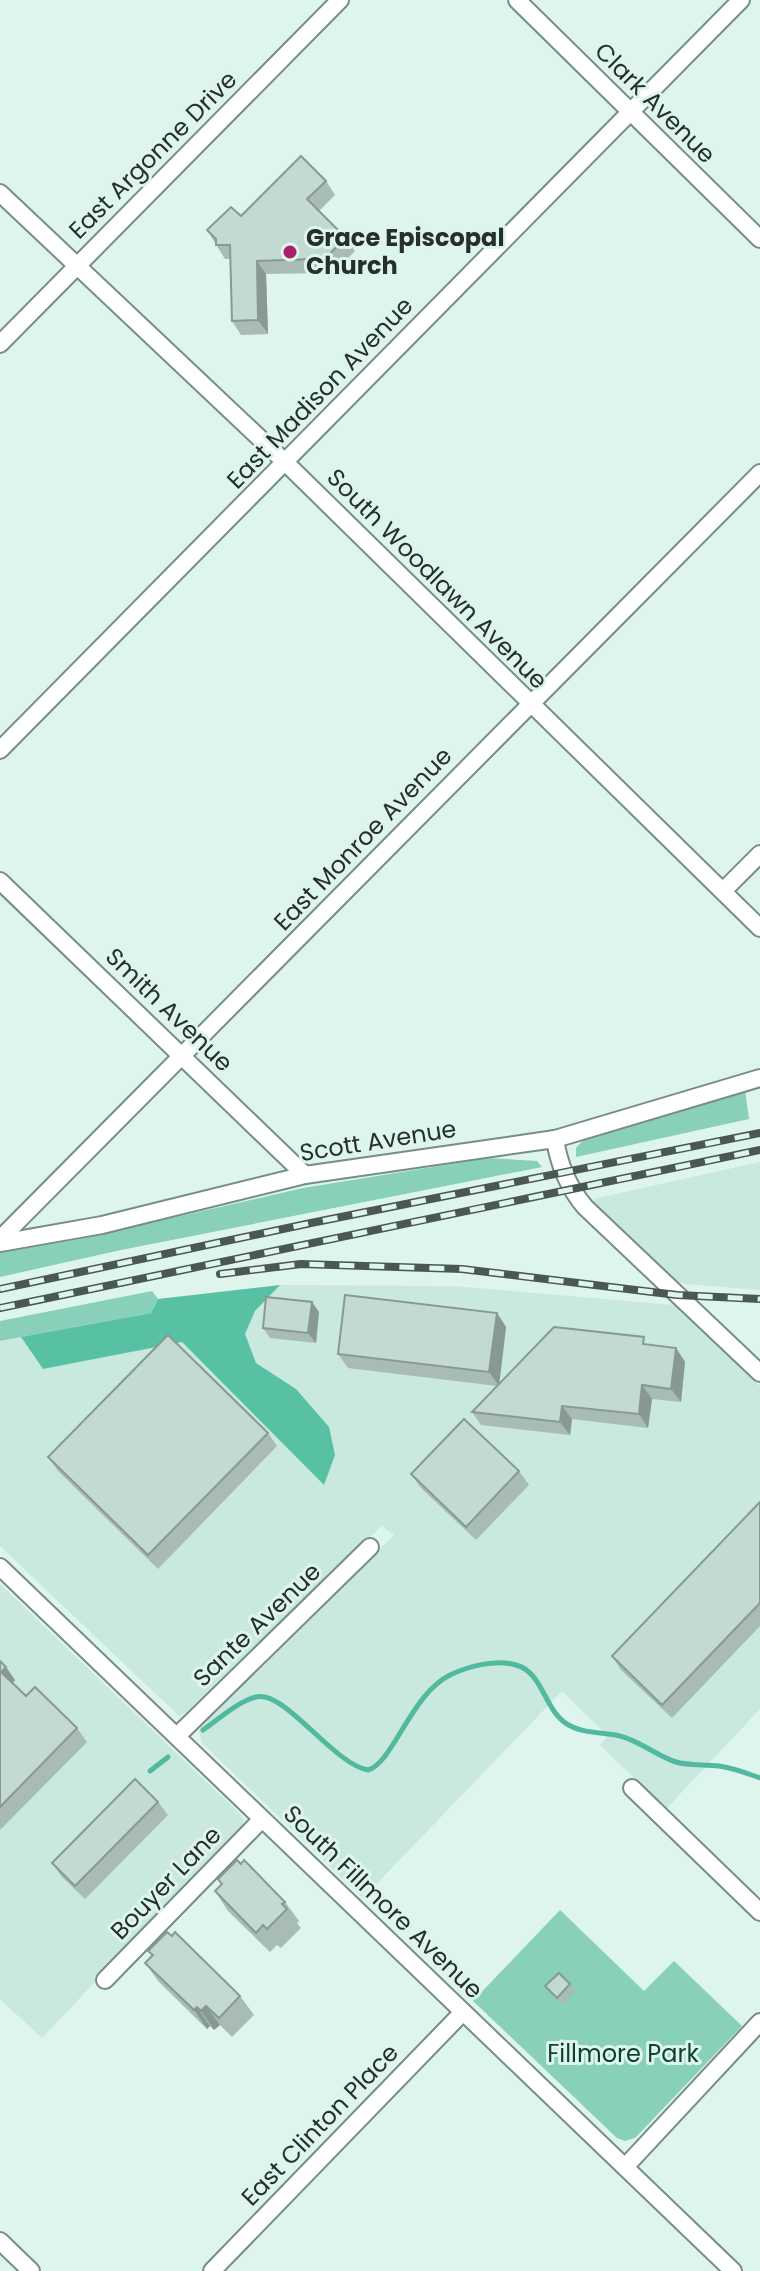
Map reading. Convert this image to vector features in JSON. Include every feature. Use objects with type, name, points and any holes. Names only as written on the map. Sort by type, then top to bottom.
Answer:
[{"type":"street","name":"East Argonne Drive","points":[[0,344],[340,0]]},
{"type":"street","name":"Clark Avenue","points":[[517,0],[760,239]]},
{"type":"street","name":"East Madison Avenue","points":[[0,750],[741,0]]},
{"type":"street","name":"South Woodlawn Avenue","points":[[0,193],[286,463],[760,928]]},
{"type":"street","name":"East Monroe Avenue","points":[[0,1241],[760,473]]},
{"type":"street","points":[[723,891],[760,854]]},
{"type":"street","name":"Smith Avenue","points":[[0,881],[305,1175]]},
{"type":"street","name":"Scott Avenue","points":[[0,1241],[102,1225],[305,1175],[555,1139],[760,1078]]},
{"type":"street","points":[[555,1139],[558,1158],[570,1189],[585,1207],[760,1373]]},
{"type":"street","name":"Sante Avenue","points":[[177,1736],[370,1547]]},
{"type":"street","name":"South Fillmore Avenue","points":[[0,1567],[733,2271]]},
{"type":"street","points":[[632,1788],[760,1912]]},
{"type":"street","name":"Bouyer Lane","points":[[105,1980],[262,1819]]},
{"type":"street","name":"East Clinton Place","points":[[212,2271],[463,2012]]},
{"type":"street","points":[[625,2167],[760,2022]]},
{"type":"street","points":[[0,2241],[31,2271]]},
{"type":"shaded area","points":[[760,1162],[760,1290],[675,1281],[597,1208],[593,1199]]},
{"type":"shaded area","points":[[280,1285],[454,1286],[674,1305],[760,1386],[760,1709],[666,1809],[600,1745],[608,1736],[562,1691],[363,1898],[202,1743],[199,1731],[203,1723],[394,1535],[382,1526],[179,1716],[0,1546],[0,1341],[21,1337],[43,1369],[182,1341],[323,1484],[296,1389],[256,1363],[244,1334],[255,1311]]},
{"type":"shaded area","points":[[0,1584],[241,1815],[244,1822],[42,2038],[0,1999]]},
{"type":"green space","points":[[745,1090],[749,1119],[576,1157],[576,1148],[584,1139]]},
{"type":"green space","points":[[488,1158],[537,1161],[542,1167],[0,1277],[0,1252],[80,1239],[303,1188]]},
{"type":"green space","points":[[280,1285],[255,1311],[245,1334],[256,1363],[296,1389],[329,1427],[335,1455],[324,1485],[182,1342],[43,1369],[21,1337],[151,1313],[158,1299]]},
{"type":"green space","points":[[152,1291],[158,1299],[151,1313],[0,1341],[0,1321]]},
{"type":"green space","name":"Fillmore Park","points":[[560,1910],[644,1991],[674,1961],[742,2026],[635,2138],[625,2141],[617,2138],[473,2001]]},
{"type":"building","name":"Grace Episcopal Church","points":[[301,156],[326,181],[307,199],[346,238],[319,264],[314,259],[257,261],[258,320],[232,321],[230,245],[216,245],[216,239],[207,230],[231,207],[241,216]]},
{"type":"building","points":[[345,1295],[497,1313],[489,1372],[338,1354]]},
{"type":"building","points":[[266,1297],[312,1302],[308,1333],[263,1328]]},
{"type":"building","points":[[554,1327],[644,1337],[643,1344],[676,1348],[671,1389],[642,1385],[639,1414],[562,1406],[560,1422],[472,1412]]},
{"type":"building","points":[[168,1335],[268,1433],[148,1555],[48,1457]]},
{"type":"building","points":[[464,1419],[519,1471],[466,1527],[411,1474]]},
{"type":"building","points":[[760,1502],[760,1603],[662,1705],[612,1656]]},
{"type":"building","points":[[0,1661],[6,1667],[1,1672],[26,1696],[35,1687],[77,1728],[0,1807]]},
{"type":"building","points":[[135,1779],[158,1802],[75,1886],[52,1863]]},
{"type":"building","points":[[237,1860],[241,1864],[244,1860],[285,1902],[282,1904],[287,1909],[267,1929],[263,1925],[256,1933],[215,1891],[222,1884],[218,1879]]},
{"type":"building","points":[[167,1932],[172,1936],[175,1932],[240,1996],[219,2018],[206,2006],[201,2011],[197,2007],[194,2010],[145,1963],[153,1955],[148,1951]]},
{"type":"building","points":[[559,1973],[570,1984],[557,1998],[545,1986]]},
{"type":"waterway","points":[[203,1730],[242,1703],[256,1697],[267,1698],[295,1715],[354,1765],[368,1770],[386,1755],[436,1684],[474,1666],[508,1663],[532,1675],[559,1718],[573,1727],[627,1738],[676,1762],[714,1765],[760,1778]]},
{"type":"waterway","points":[[150,1771],[168,1757]]},
{"type":"railway","points":[[0,1289],[760,1133]]},
{"type":"railway","points":[[0,1308],[760,1150]]},
{"type":"railway","points":[[220,1274],[301,1264],[462,1269],[677,1295],[760,1299]]},
{"type":"place","name":"Grace Episcopal Church","points":[[290,252]]}]
